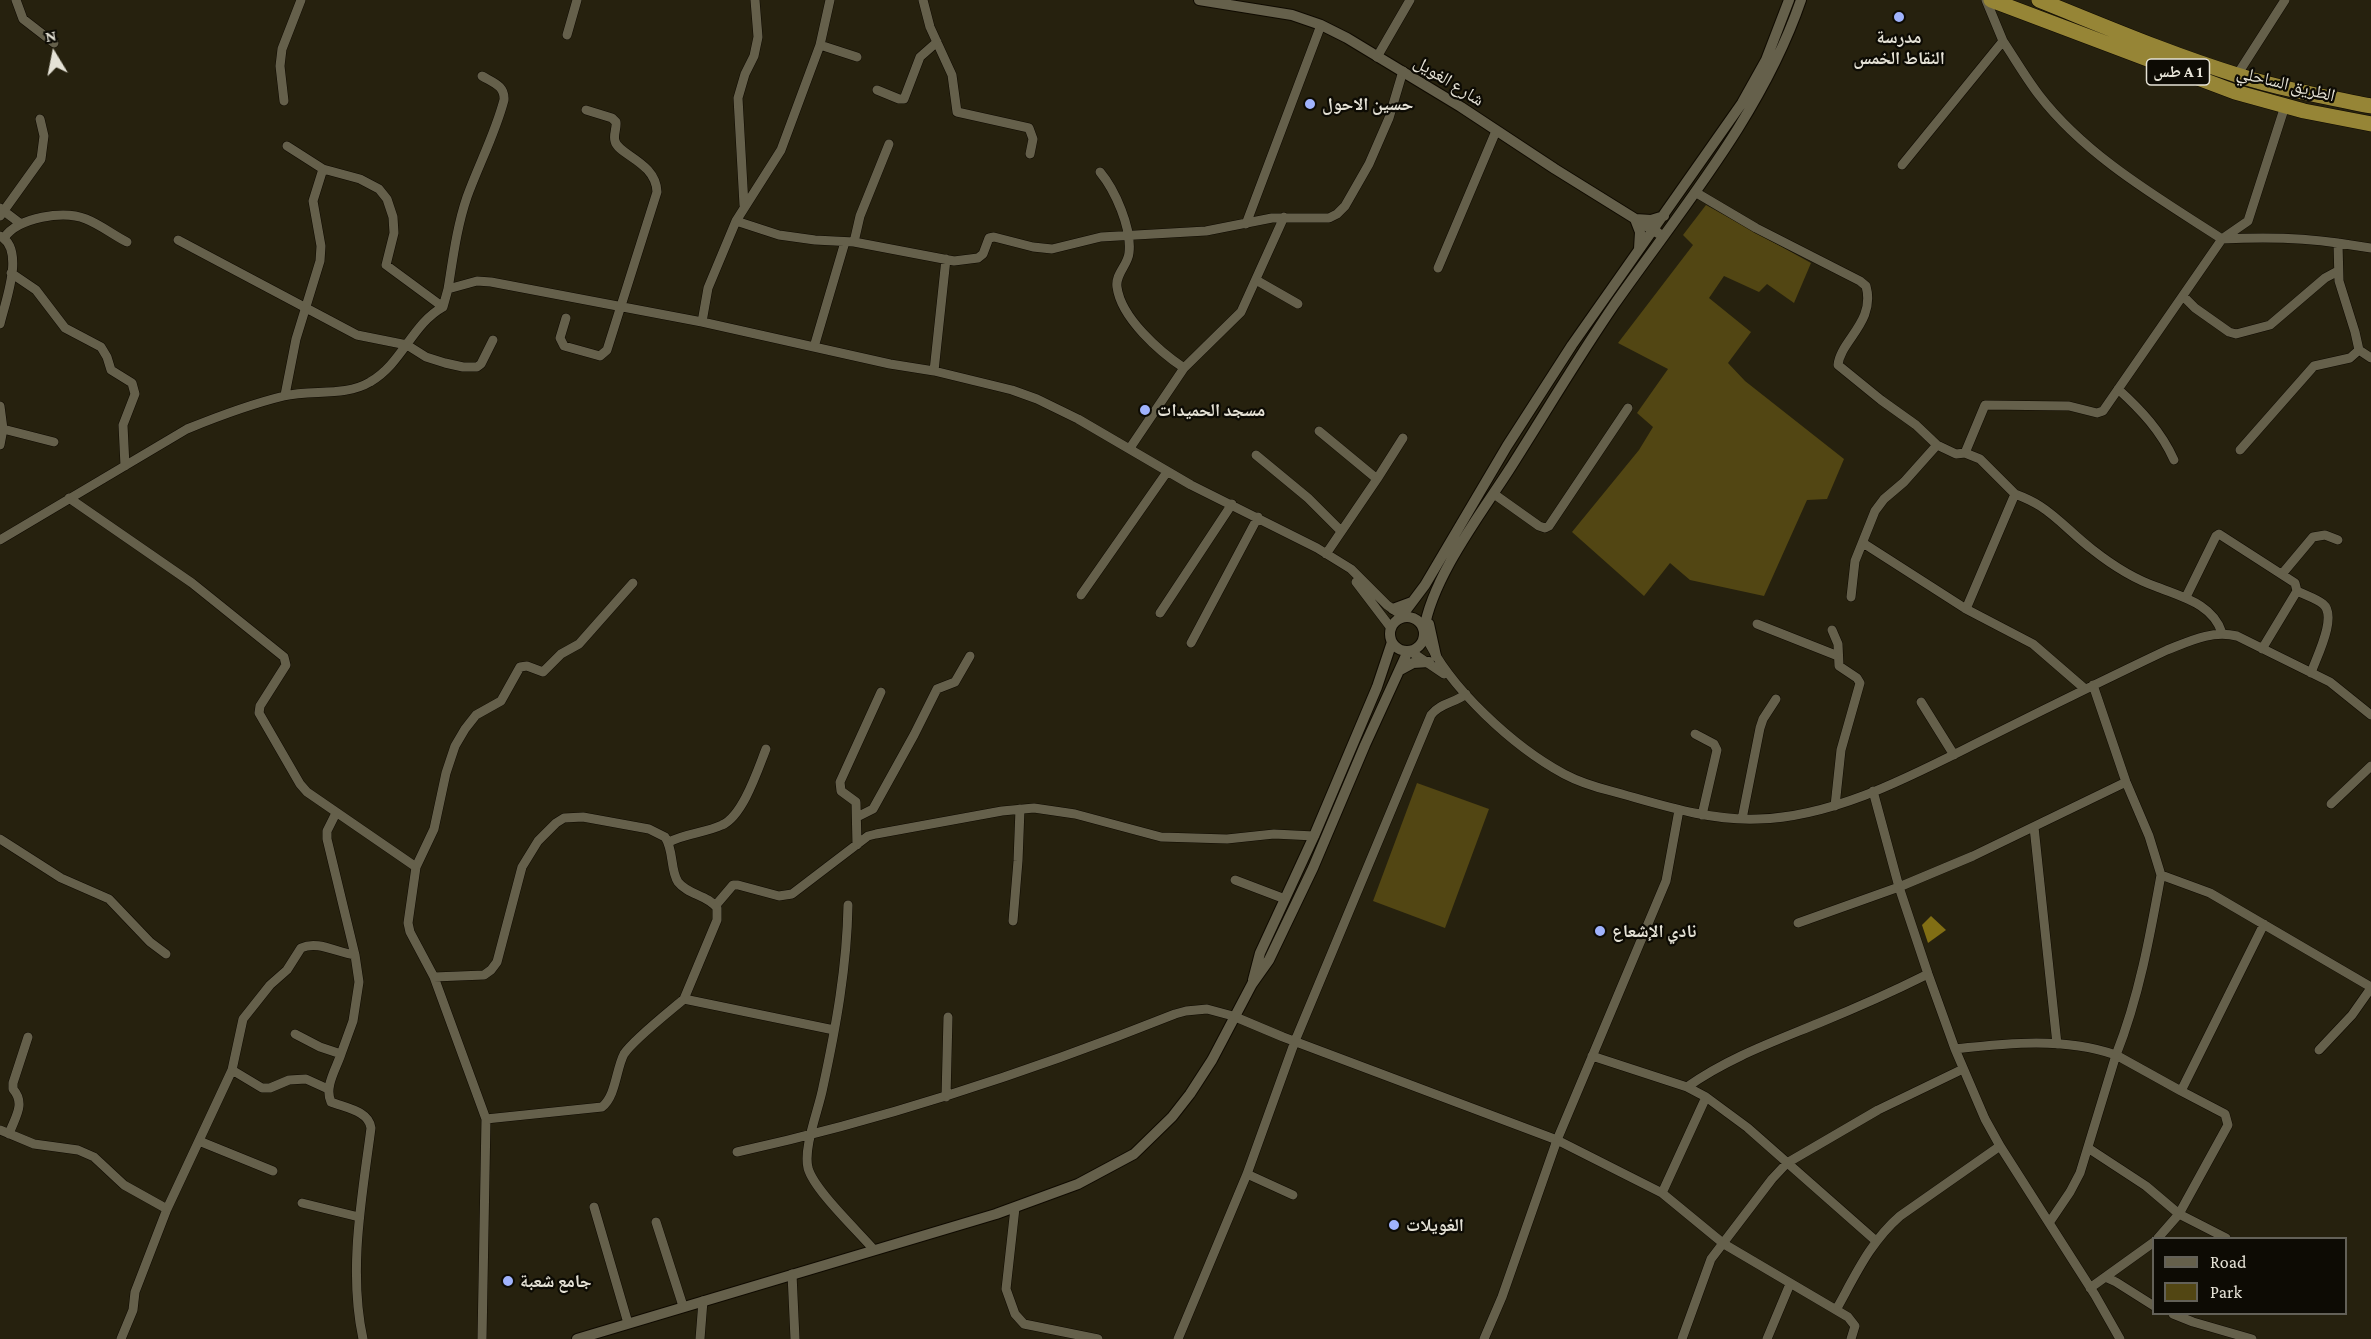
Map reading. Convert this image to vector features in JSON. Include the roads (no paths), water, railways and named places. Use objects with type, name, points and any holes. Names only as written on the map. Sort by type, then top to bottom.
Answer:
[{"type":"highway","name":"الطريق الساحلي","points":[[1991,0],[2235,92],[2285,106],[2371,124]]},
{"type":"highway","name":"الطريق الساحلي","points":[[2039,0],[2173,53],[2237,75],[2307,94],[2371,106]]},
{"type":"street","points":[[16,0],[23,19],[54,43]]},
{"type":"street","points":[[284,101],[280,66],[282,49],[301,0]]},
{"type":"street","points":[[567,35],[577,0]]},
{"type":"street","points":[[744,205],[738,98],[754,56],[758,37],[755,0]]},
{"type":"street","points":[[702,322],[708,288],[736,221],[744,205],[781,150],[820,45],[830,0]]},
{"type":"street","points":[[923,0],[930,27],[952,75],[957,112],[1029,128],[1033,139],[1030,154]]},
{"type":"street","name":"شارع الغويل","points":[[1199,0],[1269,10],[1321,25],[1403,71],[1659,234]]},
{"type":"street","points":[[1377,57],[1410,0]]},
{"type":"street","points":[[1391,628],[1415,601],[1530,410],[1638,252],[1659,234],[1664,216],[1747,96],[1776,37],[1789,0]]},
{"type":"street","points":[[577,1339],[603,1335],[628,1323],[683,1306],[1015,1208],[1078,1184],[1134,1154],[1172,1118],[1212,1060],[1233,1016],[1269,960],[1293,911],[1384,701],[1409,651],[1422,643],[1428,611],[1436,592],[1469,532],[1659,234],[1695,192],[1763,88],[1785,44],[1801,0]]},
{"type":"street","points":[[1986,0],[2003,42],[2039,96],[2090,147],[2143,188],[2222,239],[2271,236],[2304,238],[2371,248]]},
{"type":"street","points":[[2237,75],[2285,0]]},
{"type":"street","points":[[1246,224],[1321,25]]},
{"type":"street","points":[[877,90],[904,99],[920,57],[937,42]]},
{"type":"street","points":[[1902,165],[2003,42]]},
{"type":"street","points":[[820,45],[857,57]]},
{"type":"street","points":[[736,221],[778,235],[849,242],[954,261],[978,258],[983,254],[991,237],[1052,249],[1101,237],[1206,231],[1257,220],[1329,218],[1345,206],[1369,164],[1389,118],[1403,71]]},
{"type":"street","points":[[0,540],[188,429],[285,395],[342,390],[369,383],[393,364],[428,315],[443,307],[460,221],[486,155],[504,100],[505,92],[502,87],[482,76]]},
{"type":"street","points":[[1965,453],[1985,405],[2069,406],[2097,413],[2105,408],[2222,239],[2248,221],[2285,106]]},
{"type":"street","points":[[566,318],[560,338],[564,346],[600,356],[607,350],[657,192],[654,178],[641,164],[617,146],[614,140],[615,122],[612,118],[586,110]]},
{"type":"street","points":[[21,224],[2,212],[41,159],[44,136],[40,119]]},
{"type":"street","points":[[1438,268],[1496,131]]},
{"type":"street","points":[[814,347],[849,242],[889,144]]},
{"type":"street","points":[[287,146],[323,169],[360,179],[379,189],[387,199],[393,217],[394,234],[386,265],[443,307]]},
{"type":"street","points":[[285,395],[304,308],[320,261],[321,246],[314,201],[323,169]]},
{"type":"street","points":[[1100,172],[1113,190],[1127,235],[1129,255],[1117,280],[1121,300],[1141,330],[1184,368]]},
{"type":"street","points":[[1695,192],[1756,228],[1866,286],[1868,299],[1861,325],[1840,358],[1839,369],[1916,425],[1937,445],[1956,454],[1965,453],[1987,464],[1996,477],[2015,494],[2038,504],[2093,550],[2125,572],[2154,586],[2186,597],[2205,608],[2215,618],[2222,633]]},
{"type":"street","points":[[1638,252],[1640,238],[1635,219],[1651,220],[1664,216]]},
{"type":"street","points":[[0,324],[13,252],[10,244],[2,237],[8,232],[21,224],[47,218],[76,217],[86,219],[128,242]]},
{"type":"street","points":[[1130,448],[1184,368],[1241,312],[1284,218]]},
{"type":"street","points":[[178,240],[357,335],[407,345],[426,357],[470,368],[481,364],[492,340]]},
{"type":"street","points":[[2338,243],[2337,271],[2359,350],[2371,358]]},
{"type":"street","points":[[934,371],[946,259]]},
{"type":"street","points":[[2183,296],[2195,308],[2229,332],[2236,334],[2270,325],[2325,278],[2337,271]]},
{"type":"street","points":[[11,273],[36,290],[65,328],[101,347],[111,370],[132,383],[135,394],[123,425],[125,466]]},
{"type":"street","points":[[1256,280],[1298,304]]},
{"type":"street","points":[[448,288],[477,281],[491,282],[620,306],[890,364],[934,371],[1037,399],[1130,448],[1167,472],[1258,517],[1351,569],[1401,617],[1416,619],[1424,633],[1432,659]]},
{"type":"street","points":[[2240,450],[2314,366],[2350,358],[2359,350]]},
{"type":"street","points":[[2118,389],[2151,421],[2168,446],[2174,460]]},
{"type":"street","points":[[0,406],[3,429],[0,445]]},
{"type":"street","points":[[1494,494],[1539,526],[1545,528],[1549,526],[1628,408]]},
{"type":"street","points":[[3,429],[54,442]]},
{"type":"street","points":[[1319,431],[1377,479]]},
{"type":"street","points":[[1326,554],[1403,438]]},
{"type":"street","points":[[1851,597],[1852,574],[1879,504],[1904,482],[1937,445]]},
{"type":"street","points":[[1256,455],[1308,498],[1341,531]]},
{"type":"street","points":[[1081,595],[1167,472]]},
{"type":"street","points":[[1966,609],[2015,494]]},
{"type":"street","points":[[69,498],[192,583],[284,657],[286,666],[260,706],[259,713],[300,784],[307,792],[336,813],[416,867]]},
{"type":"street","points":[[1160,613],[1232,504]]},
{"type":"street","points":[[1191,643],[1258,517]]},
{"type":"street","points":[[2186,597],[2219,534],[2282,574],[2295,583],[2297,591],[2262,649]]},
{"type":"street","points":[[2282,574],[2313,537],[2325,535],[2338,540]]},
{"type":"street","points":[[1863,543],[1966,609],[2033,644],[2089,687],[2149,836],[2161,875],[2149,942],[2129,1023],[2116,1055],[2088,1148],[2070,1192],[2049,1223]]},
{"type":"street","points":[[1252,984],[1260,953],[1314,836],[1377,687],[1392,642],[1391,628],[1341,564]]},
{"type":"street","points":[[482,1339],[486,1119],[434,977],[414,941],[408,923],[416,867],[435,829],[446,772],[455,747],[465,729],[476,715],[501,701],[520,668],[527,666],[543,672],[561,654],[579,644],[633,583]]},
{"type":"street","points":[[2297,591],[2325,605],[2329,614],[2325,636],[2311,673]]},
{"type":"street","points":[[1393,609],[1415,601]]},
{"type":"street","points":[[1428,611],[1432,659]]},
{"type":"street","points":[[1757,624],[1838,656]]},
{"type":"street","points":[[1832,630],[1838,645],[1841,669],[1857,678],[1860,683],[1841,750],[1835,806]]},
{"type":"street","points":[[1392,642],[1399,649],[1432,659],[1526,751],[1565,775],[1597,787],[1679,810],[1742,819],[1794,815],[1835,806],[1954,754],[2167,650],[2196,639],[2222,633],[2237,636],[2330,682],[2371,715]]},
{"type":"street","points":[[857,817],[873,809],[937,689],[955,682],[970,656]]},
{"type":"street","points":[[1400,670],[1413,663],[1432,659]]},
{"type":"street","points":[[1179,1339],[1247,1174],[1295,1041],[1431,714],[1438,707],[1453,702],[1463,690]]},
{"type":"street","points":[[857,845],[856,802],[841,791],[840,782],[881,692]]},
{"type":"street","points":[[1742,819],[1760,728],[1776,699]]},
{"type":"street","points":[[1921,702],[1954,754]]},
{"type":"street","points":[[1695,734],[1714,744],[1717,750],[1702,814]]},
{"type":"street","points":[[669,842],[688,834],[722,825],[731,819],[752,784],[766,748]]},
{"type":"street","points":[[2331,804],[2371,766]]},
{"type":"street","points":[[1798,923],[1899,887],[1973,856],[2126,782]]},
{"type":"street","points":[[1873,791],[1899,887],[1963,1069],[2000,1146],[2120,1339]]},
{"type":"street","points":[[716,905],[733,885],[779,896],[792,894],[857,845],[876,834],[1020,809],[1065,812],[1161,837],[1227,839],[1274,834],[1314,836]]},
{"type":"street","points":[[1013,921],[1020,809]]},
{"type":"street","points":[[1484,1339],[1506,1287],[1557,1140],[1665,881],[1671,862],[1679,810]]},
{"type":"street","points":[[336,813],[327,831],[327,838],[355,956],[358,982],[353,1021],[328,1089],[331,1102],[365,1115],[370,1120],[371,1128],[359,1217],[358,1317],[363,1339]]},
{"type":"street","points":[[434,977],[484,975],[491,970],[496,962],[522,867],[538,841],[556,823],[573,817],[636,826],[666,837],[677,881],[716,905],[717,920],[684,999],[628,1049],[619,1066],[608,1101],[602,1107],[486,1119]]},
{"type":"street","points":[[2034,827],[2057,1044]]},
{"type":"street","points":[[0,839],[61,878],[109,898],[150,942],[166,954]]},
{"type":"street","points":[[2161,875],[2210,892],[2371,987],[2352,1015],[2319,1050]]},
{"type":"street","points":[[1234,880],[1285,899]]},
{"type":"street","points":[[848,905],[846,954],[834,1030],[807,1163],[811,1176],[874,1250]]},
{"type":"street","points":[[2181,1090],[2264,924]]},
{"type":"street","points":[[121,1339],[133,1310],[135,1292],[167,1209],[232,1070],[243,1019],[270,985],[287,970],[300,948],[314,944],[341,954],[355,956]]},
{"type":"street","points":[[1688,1088],[1711,1071],[1735,1058],[1877,999],[1928,974]]},
{"type":"street","points":[[684,999],[834,1030]]},
{"type":"street","points":[[737,1152],[812,1136],[945,1097],[1024,1072],[1186,1011],[1207,1009],[1233,1016],[1557,1140],[1662,1193],[1724,1244],[1852,1321],[1855,1326],[1851,1339]]},
{"type":"street","points":[[945,1097],[948,1017]]},
{"type":"street","points":[[295,1034],[320,1047],[341,1054]]},
{"type":"street","points":[[28,1037],[13,1083],[13,1089],[21,1102],[4,1132],[34,1144],[78,1150],[94,1157],[124,1185],[167,1209]]},
{"type":"street","points":[[1955,1049],[2015,1042],[2079,1045],[2116,1055],[2225,1114],[2228,1125],[2179,1214],[2160,1237]]},
{"type":"street","points":[[1592,1056],[1688,1088],[1706,1097],[1748,1128],[1875,1240]]},
{"type":"street","points":[[1682,1339],[1711,1259],[1787,1162],[1878,1110],[1963,1069]]},
{"type":"street","points":[[232,1070],[262,1088],[270,1088],[289,1080],[306,1079],[328,1089]]},
{"type":"street","points":[[1662,1193],[1706,1097]]},
{"type":"street","points":[[199,1141],[273,1171]]},
{"type":"street","points":[[1836,1310],[1875,1240],[1900,1216],[2000,1146]]},
{"type":"street","points":[[2088,1148],[2146,1186],[2179,1214],[2222,1237]]},
{"type":"street","points":[[1247,1174],[1293,1195]]},
{"type":"street","points":[[302,1203],[359,1217]]},
{"type":"street","points":[[594,1207],[628,1323]]},
{"type":"street","points":[[1015,1208],[1006,1269],[1006,1289],[1015,1314],[1024,1323],[1053,1334],[1098,1339]]},
{"type":"street","points":[[656,1222],[683,1306]]},
{"type":"street","points":[[2090,1288],[2152,1243]]},
{"type":"street","points":[[792,1274],[795,1339]]},
{"type":"street","points":[[2105,1278],[2116,1282],[2152,1305]]},
{"type":"street","points":[[1767,1339],[1791,1284]]},
{"type":"street","points":[[700,1339],[703,1301]]},
{"type":"street","points":[[2176,1315],[2252,1339]]},
{"type":"place","name":"مدرسة النقاط الخمس","points":[[1899,17]]},
{"type":"place","name":"حسين الاحول","points":[[1310,104]]},
{"type":"place","name":"مسجد الحميدات","points":[[1145,410]]},
{"type":"place","name":"نادي الإشعاع","points":[[1600,931]]},
{"type":"place","name":"الغويلات","points":[[1394,1225]]},
{"type":"place","name":"جامع شعبة","points":[[508,1281]]}]
